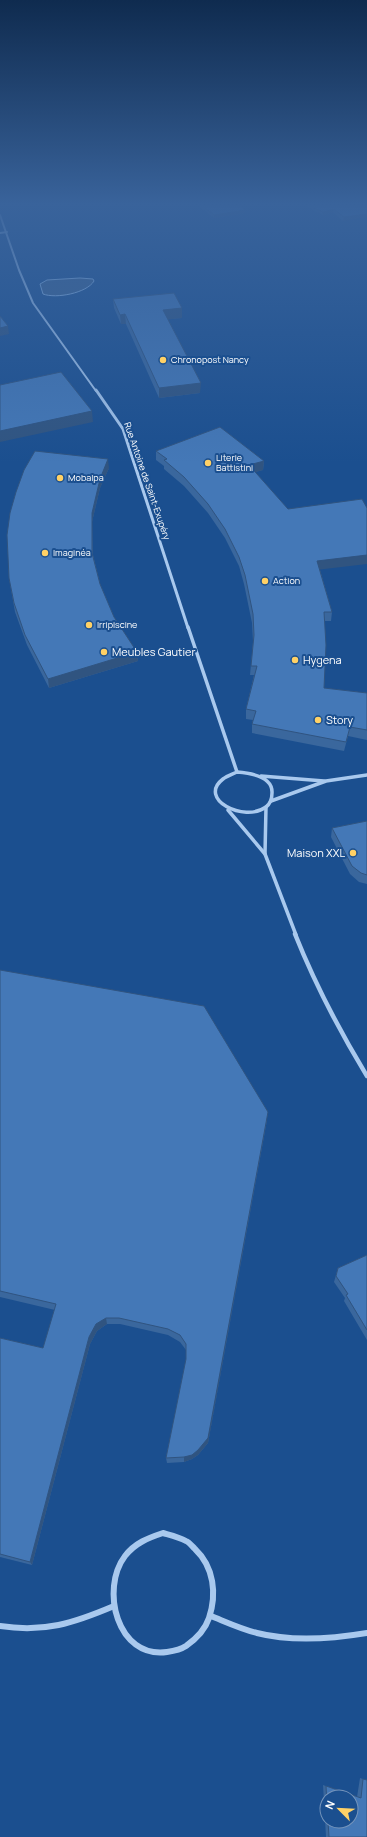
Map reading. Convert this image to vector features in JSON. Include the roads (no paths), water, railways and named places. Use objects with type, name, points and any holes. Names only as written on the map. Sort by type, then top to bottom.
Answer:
[{"type":"street","name":"Rue Antoine de Saint-Exupéry","points":[[29,292],[36,308],[116,417],[123,429],[205,681],[237,772]]},
{"type":"street","points":[[228,810],[248,813],[258,811],[266,807],[271,801],[273,792],[271,785],[254,773],[237,772],[224,777],[216,788],[216,796],[218,801],[228,810],[265,854]]},
{"type":"street","points":[[271,801],[326,781],[367,775]]},
{"type":"street","points":[[260,776],[326,781]]},
{"type":"street","points":[[266,807],[265,854],[290,925],[309,969],[343,1036],[367,1076]]},
{"type":"street","points":[[163,1534],[176,1535],[188,1541],[199,1550],[212,1573],[214,1602],[211,1616],[203,1630],[193,1642],[180,1650],[166,1653],[151,1652],[138,1646],[127,1635],[118,1622],[114,1606],[113,1590],[115,1576],[120,1562],[128,1551],[138,1542],[150,1536],[163,1534]]},
{"type":"street","points":[[0,1626],[20,1630],[39,1630],[82,1619],[114,1606]]},
{"type":"street","points":[[211,1616],[265,1635],[303,1638],[344,1638],[367,1633]]},
{"type":"water","points":[[42,292],[79,292],[55,296],[43,294]]},
{"type":"place","name":"Chronopost Nancy","points":[[163,360]]},
{"type":"place","name":"Literie Battistini","points":[[208,463]]},
{"type":"place","name":"Mobalpa","points":[[60,478]]},
{"type":"place","name":"Imaginéa","points":[[45,553]]},
{"type":"place","name":"Action","points":[[265,581]]},
{"type":"place","name":"Irripiscine","points":[[89,625]]},
{"type":"place","name":"Meubles Gautier","points":[[104,652]]},
{"type":"place","name":"Hygena","points":[[295,660]]},
{"type":"place","name":"Story","points":[[318,720]]},
{"type":"place","name":"Maison XXL","points":[[353,853]]}]
